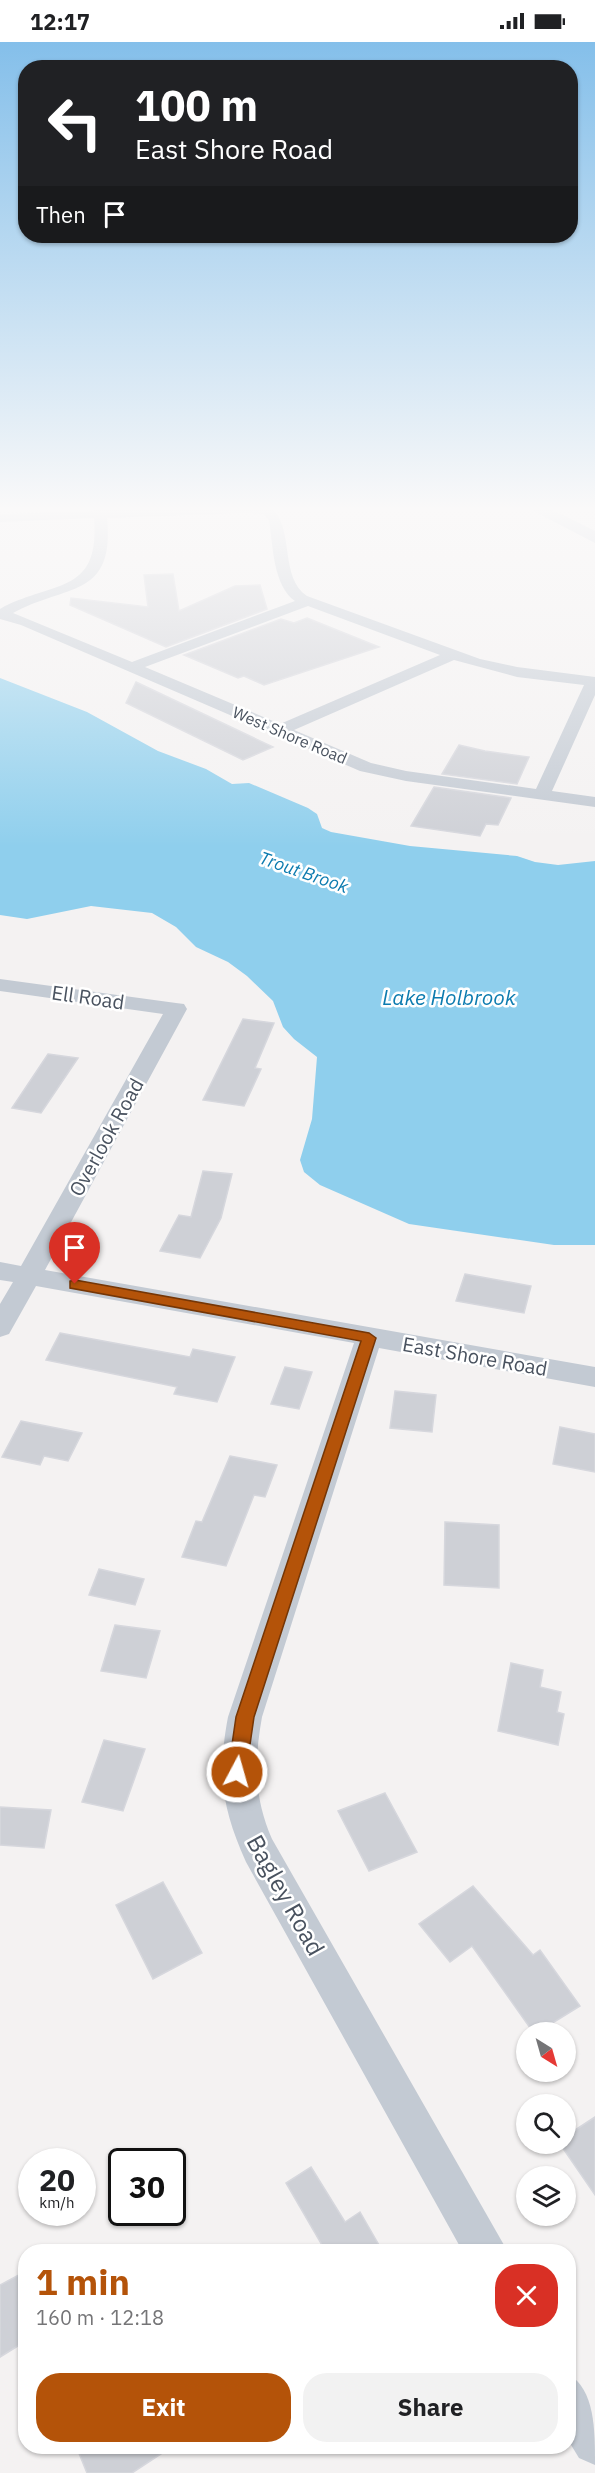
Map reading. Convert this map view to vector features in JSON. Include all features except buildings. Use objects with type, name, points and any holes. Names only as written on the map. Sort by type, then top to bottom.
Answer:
[{"type":"street","name":"West Shore Road","points":[[18,619],[279,731],[378,770],[595,802]]},
{"type":"street","points":[[132,667],[259,619]]},
{"type":"street","points":[[362,619],[452,655],[502,669],[594,682],[542,794]]},
{"type":"street","points":[[279,731],[452,655]]},
{"type":"street","name":"Ell Road","points":[[0,985],[176,1009]]},
{"type":"street","name":"Overlook Road","points":[[0,1328],[176,1009]]},
{"type":"street","name":"East Shore Road","points":[[0,1271],[595,1377]]},
{"type":"street","name":"Bagley Road","points":[[369,1338],[245,1717],[238,1759],[237,1784],[242,1807],[259,1850],[482,2244]]},
{"type":"street","points":[[576,2410],[595,2442]]},
{"type":"water","name":"Lake Holbrook","points":[[0,678],[87,712],[158,751],[206,769],[232,784],[249,783],[308,808],[317,814],[322,828],[331,832],[410,846],[517,856],[535,862],[558,865],[595,861],[595,1245],[554,1245],[409,1224],[320,1185],[304,1172],[300,1160],[312,1119],[317,1057],[283,1027],[273,1001],[247,976],[228,962],[196,947],[176,927],[152,913],[91,906],[27,919],[0,915]]},
{"type":"route","points":[[75,1284],[369,1338],[245,1717],[237,1772]]},
{"type":"water label","name":"Trout Brook","points":[[304,872]]}]
